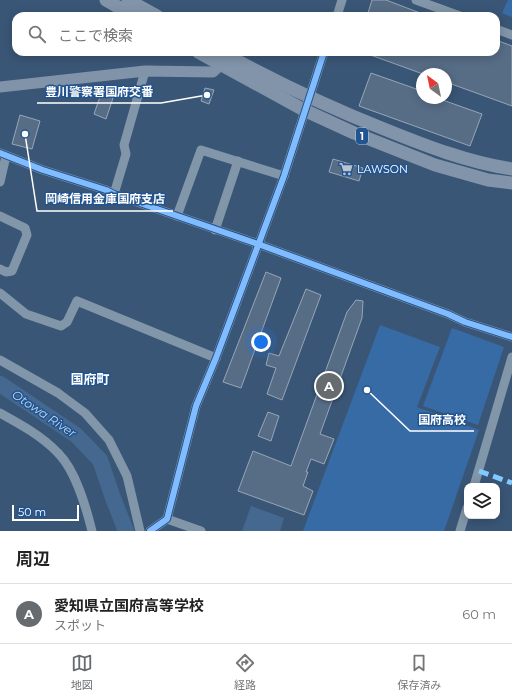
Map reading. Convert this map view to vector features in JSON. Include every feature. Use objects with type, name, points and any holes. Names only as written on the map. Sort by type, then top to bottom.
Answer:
[{"type":"highway","points":[[106,0],[127,12]]},
{"type":"highway","points":[[128,0],[150,12]]},
{"type":"highway","name":"1","points":[[224,58],[360,120],[422,145],[465,160],[512,169]]},
{"type":"highway","name":"1","points":[[224,58],[304,110],[354,133],[435,165],[488,180],[512,183]]},
{"type":"main road","points":[[0,87],[145,71],[213,72],[224,58]]},
{"type":"street","points":[[338,12],[342,0]]},
{"type":"street","points":[[416,0],[449,12]]},
{"type":"street","points":[[500,30],[512,35]]},
{"type":"street","points":[[150,531],[168,519],[196,406],[216,358],[284,176],[304,110],[323,56]]},
{"type":"street","points":[[114,194],[126,154],[124,145],[145,71]]},
{"type":"street","points":[[177,216],[201,150],[284,176]]},
{"type":"street","points":[[0,182],[3,154],[43,170],[106,190],[215,230],[258,244],[448,314],[465,322],[512,338]]},
{"type":"street","points":[[215,230],[238,161]]},
{"type":"street","points":[[0,216],[25,228],[27,235],[12,271],[6,272],[0,269]]},
{"type":"street","points":[[1,296],[26,314],[60,326],[67,322],[77,301],[216,358]]},
{"type":"street","points":[[475,483],[512,357]]},
{"type":"street","points":[[0,360],[58,393],[85,413],[109,440],[127,476],[140,531]]},
{"type":"street","points":[[0,413],[41,438],[59,453],[74,478],[87,510],[92,531]]},
{"type":"street","points":[[460,531],[464,518]]},
{"type":"street","points":[[168,519],[201,531]]},
{"type":"shaded area","points":[[508,0],[512,0],[512,17],[502,13]]},
{"type":"shaded area","points":[[380,325],[440,347],[417,407],[479,430],[444,531],[303,531]]},
{"type":"shaded area","points":[[452,328],[504,347],[478,425],[423,406]]},
{"type":"shaded area","points":[[251,506],[284,518],[280,531],[242,531]]},
{"type":"building","points":[[372,0],[386,0],[418,12],[368,12]]},
{"type":"building","points":[[500,42],[512,46],[512,106],[452,84],[452,68],[416,68],[416,71],[373,56],[500,56]]},
{"type":"building","points":[[371,73],[416,89],[416,104],[452,103],[482,114],[470,146],[359,106]]},
{"type":"building","points":[[205,88],[214,90],[209,104],[201,101]]},
{"type":"building","points":[[101,94],[113,98],[106,119],[94,114]]},
{"type":"building","points":[[20,115],[40,121],[32,149],[12,144]]},
{"type":"building","points":[[333,159],[363,168],[359,181],[329,172]]},
{"type":"building","points":[[266,272],[281,278],[241,388],[223,382]]},
{"type":"building","points":[[306,289],[321,295],[282,400],[267,394],[276,368],[266,365],[269,353],[279,356]]},
{"type":"building","points":[[356,300],[363,301],[362,318],[320,434],[334,439],[324,464],[311,459],[303,486],[313,491],[304,515],[238,491],[253,451],[291,466],[347,312]]},
{"type":"building","points":[[268,412],[279,416],[271,441],[258,436]]},
{"type":"waterway","name":"Otowa River","points":[[0,384],[76,435],[100,460],[126,531]]},
{"type":"marked path","points":[[479,471],[512,483]]},
{"type":"cycle path","points":[[150,531],[167,519],[196,406],[216,358],[284,176],[323,56]]},
{"type":"cycle path","points":[[0,153],[43,170],[106,190],[258,244],[448,314],[465,322],[512,337]]},
{"type":"place","name":"豊川警察署国府交番","points":[[207,95]]},
{"type":"place","name":"岡崎信用金庫国府支店","points":[[25,134]]},
{"type":"place","name":"LAWSON","points":[[346,169]]},
{"type":"place","name":"愛知県立国府高等学校","points":[[329,386]]},
{"type":"place","name":"国府高校","points":[[367,390]]},
{"type":"district","name":"国府町","points":[[90,379]]}]
